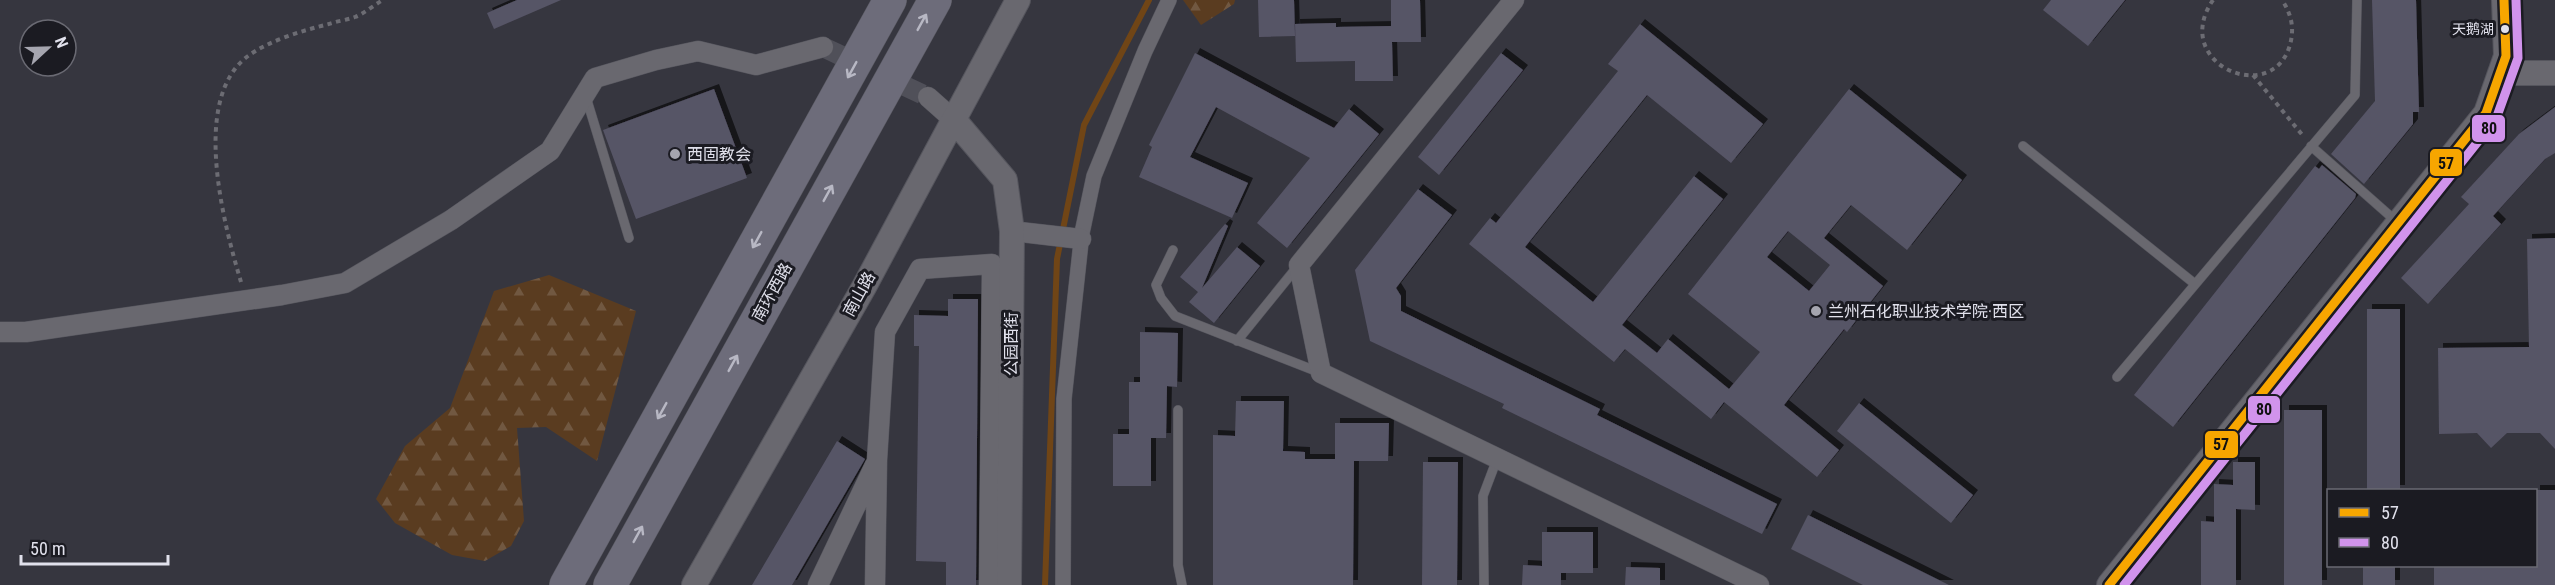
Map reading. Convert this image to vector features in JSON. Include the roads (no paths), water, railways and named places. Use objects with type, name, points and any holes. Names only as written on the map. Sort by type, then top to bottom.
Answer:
[{"type":"highway","points":[[566,585],[890,0]]},
{"type":"highway","name":"南环西路","points":[[610,585],[935,0]]},
{"type":"street","name":"南山路","points":[[694,585],[864,287],[1018,0]]},
{"type":"street","points":[[1063,585],[1064,399],[1075,238],[1094,176],[1168,0]]},
{"type":"street","points":[[1514,0],[1299,265],[1320,373],[1759,585]]},
{"type":"street","points":[[2109,585],[2486,113],[2506,56],[2504,0]]},
{"type":"street","points":[[0,332],[26,332],[247,300],[345,283],[451,220],[550,151],[596,78],[656,60],[698,51],[756,65],[823,47]]},
{"type":"street","points":[[2500,73],[2555,73]]},
{"type":"street","points":[[928,98],[955,121]]},
{"type":"street","name":"公园西街","points":[[955,121],[1005,180],[1022,232],[1009,585]]},
{"type":"street","points":[[1022,232],[1075,238]]},
{"type":"street","points":[[875,585],[877,460],[885,332],[920,269],[992,264],[989,585]]},
{"type":"street","points":[[818,585],[877,460]]},
{"type":"lane","points":[[2117,377],[2355,95],[2358,0]]},
{"type":"lane","points":[[585,94],[629,238]]},
{"type":"lane","points":[[2023,146],[2195,284]]},
{"type":"lane","points":[[2311,146],[2398,223]]},
{"type":"lane","points":[[1173,250],[1156,285],[1161,298],[1175,316],[1320,373]]},
{"type":"lane","points":[[1237,341],[1299,265]]},
{"type":"lane","points":[[1178,410],[1178,565],[1182,585]]},
{"type":"lane","points":[[1484,585],[1483,496],[1497,459]]},
{"type":"waterway","points":[[1045,585],[1057,259],[1084,125],[1149,0]]},
{"type":"tunnel","points":[[823,47],[928,97]]},
{"type":"place","name":"天鹅湖","points":[[2505,29]]},
{"type":"place","name":"西固教会","points":[[675,154]]},
{"type":"place","name":"兰州石化职业技术学院·西区","points":[[1816,311]]}]
